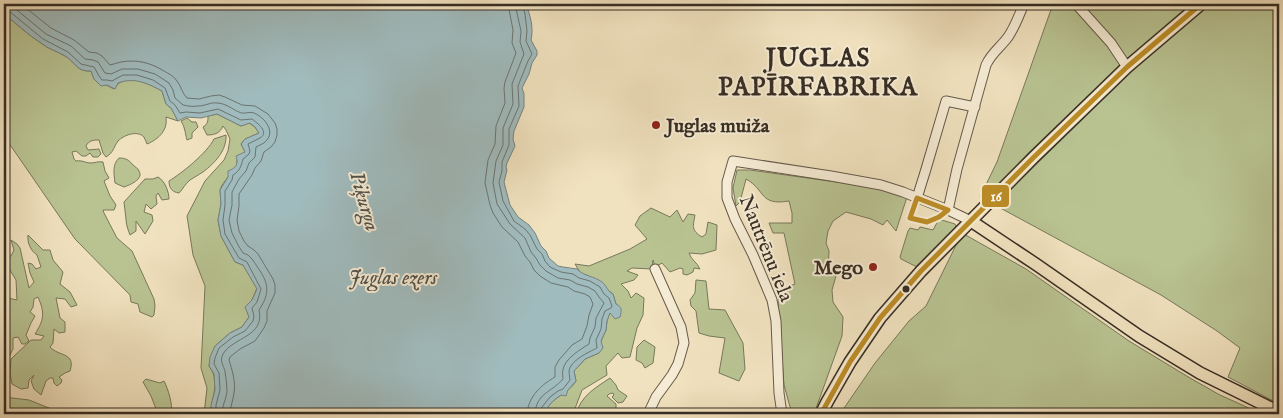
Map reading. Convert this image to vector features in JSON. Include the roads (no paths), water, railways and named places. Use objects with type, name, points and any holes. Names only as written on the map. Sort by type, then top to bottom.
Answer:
[{"type":"main road","points":[[822,414],[826,402],[850,362],[880,318],[921,271],[1126,67],[1200,4]]},
{"type":"main road","points":[[971,221],[1139,336],[1200,373],[1279,412]]},
{"type":"street","points":[[948,210],[957,169],[986,65],[990,56],[1013,29],[1024,4]]},
{"type":"street","points":[[1076,4],[1111,44],[1126,67]]},
{"type":"street","points":[[917,198],[946,101],[975,107]]},
{"type":"street","name":"Nautrēnu iela","points":[[782,414],[779,393],[776,321],[772,300],[727,198],[727,182],[734,161],[871,183],[903,192],[971,221]]},
{"type":"street","points":[[648,414],[656,397],[678,364],[684,343],[681,327],[655,269]]},
{"type":"water","name":"Juglas ezers","points":[[4,4],[526,4],[532,26],[531,40],[537,55],[522,88],[524,107],[514,131],[513,139],[515,146],[506,167],[504,182],[510,205],[518,217],[529,225],[549,258],[558,266],[577,269],[604,284],[613,294],[616,304],[620,308],[620,317],[615,319],[610,313],[601,341],[603,348],[599,353],[585,359],[574,371],[576,381],[568,390],[566,396],[561,395],[551,403],[546,414],[211,414],[215,390],[214,374],[209,366],[210,357],[215,346],[230,333],[242,327],[249,317],[245,307],[252,300],[257,289],[243,265],[235,262],[221,236],[218,220],[221,204],[220,190],[228,177],[228,171],[236,165],[236,156],[245,152],[241,144],[245,139],[259,133],[250,123],[241,126],[217,114],[201,118],[186,117],[178,121],[171,108],[166,104],[162,91],[140,82],[124,81],[118,83],[115,89],[107,85],[101,86],[94,79],[91,71],[82,70],[69,58],[36,40],[4,14]]},
{"type":"place","name":"Juglas muiža","points":[[656,125]]},
{"type":"place","name":"Mego","points":[[873,267]]},
{"type":"district","name":"JUGLAS PAPĪRFABRIKA","points":[[818,72]]},
{"type":"water label","name":"Piķurga","points":[[365,201]]}]
